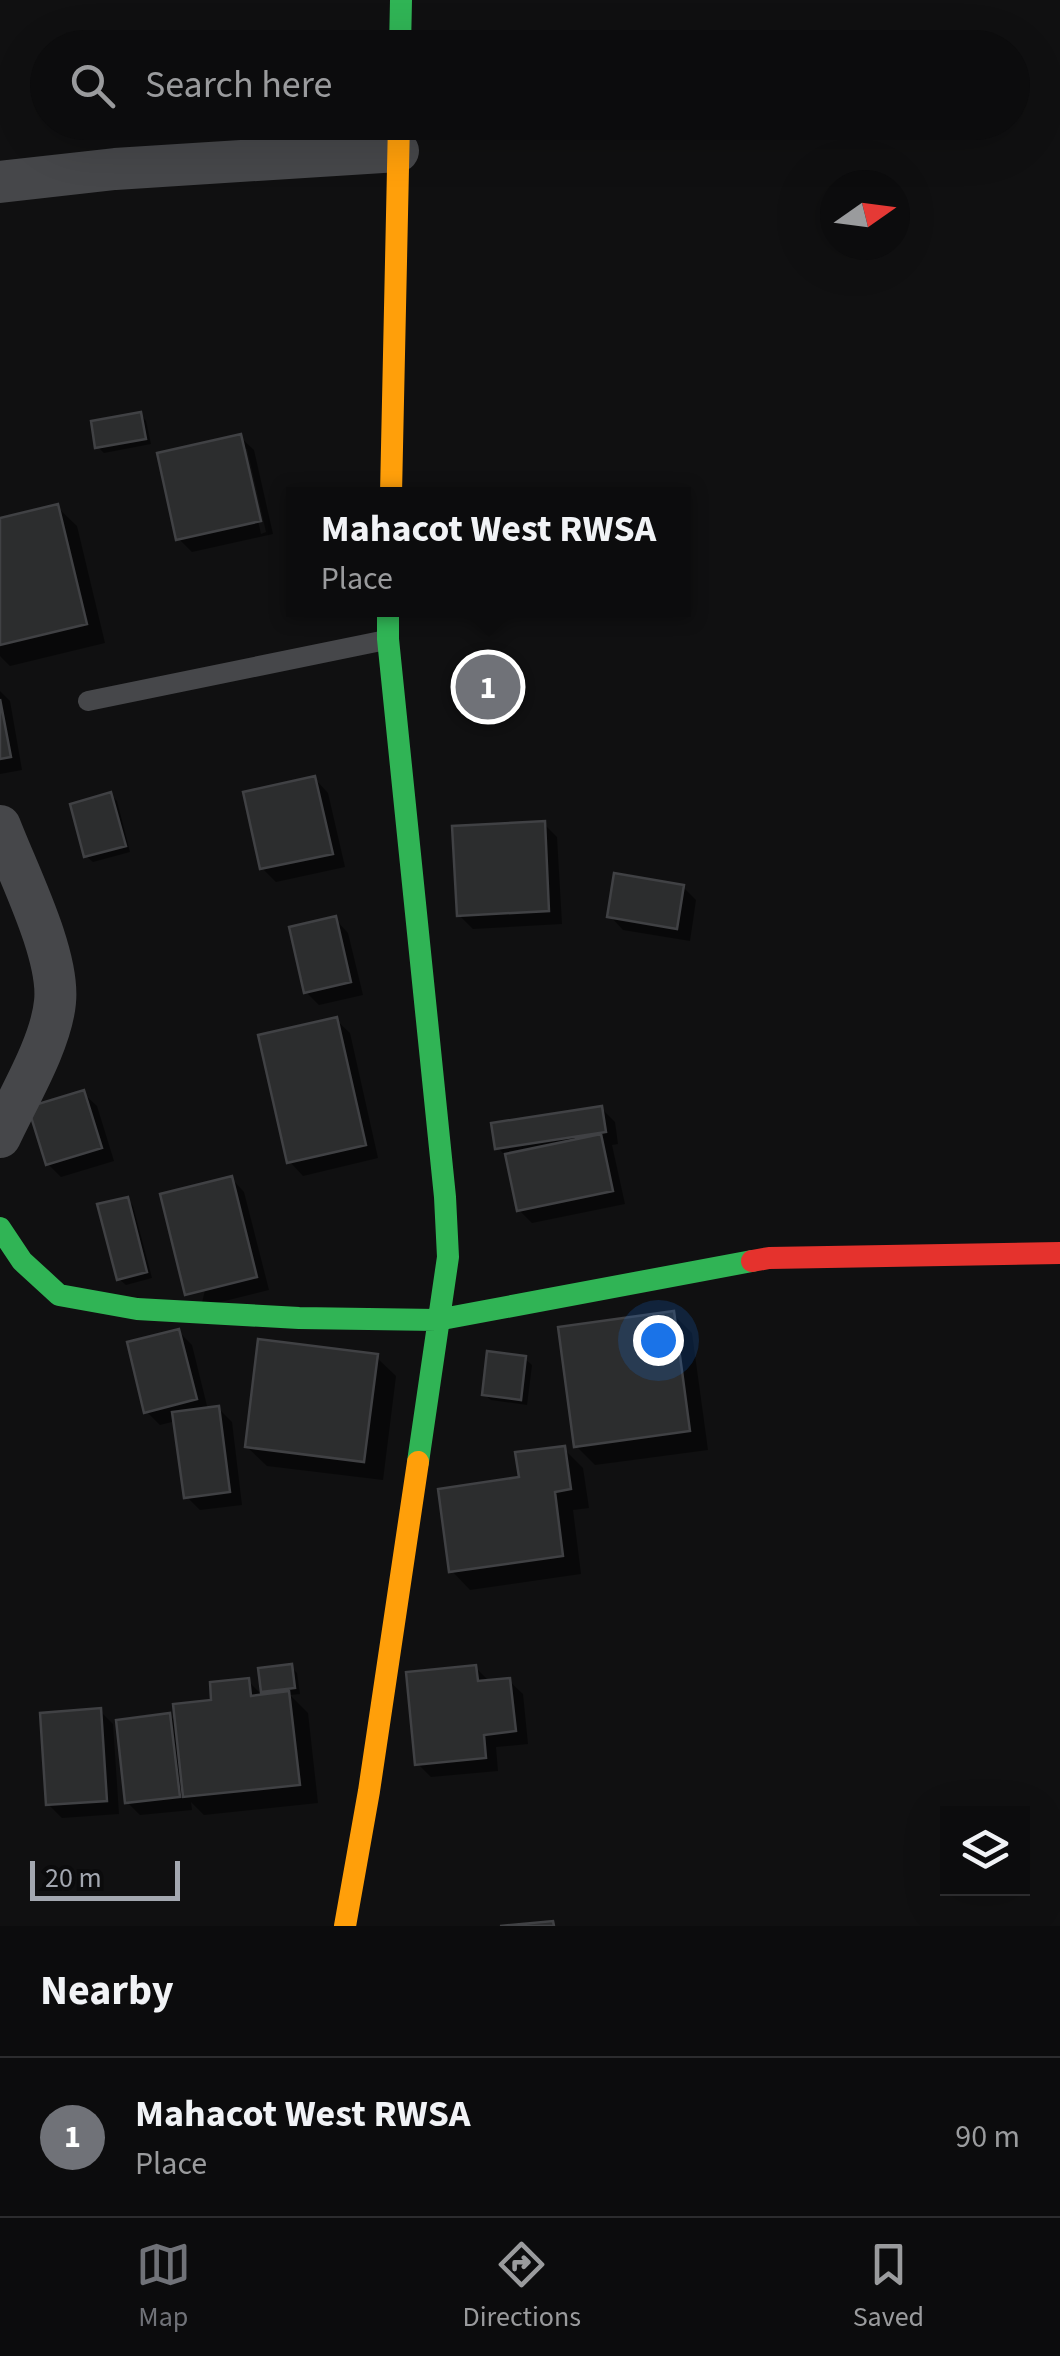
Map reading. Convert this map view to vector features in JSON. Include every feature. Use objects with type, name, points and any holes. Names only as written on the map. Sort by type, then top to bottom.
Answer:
[{"type":"street","points":[[400,30],[401,0]]},
{"type":"street","points":[[0,182],[371,140]]},
{"type":"street","points":[[391,487],[398,140]]},
{"type":"street","points":[[345,1926],[369,1791],[448,1257],[388,617]]},
{"type":"street","points":[[0,826],[56,973],[55,1005],[47,1034],[0,1137]]},
{"type":"street","points":[[0,1228],[22,1260],[59,1295],[137,1309],[299,1318],[437,1320],[769,1258],[1060,1252]]},
{"type":"lane","points":[[88,701],[388,639]]},
{"type":"building","points":[[141,412],[146,439],[95,448],[91,421]]},
{"type":"building","points":[[241,434],[261,521],[176,540],[157,453]]},
{"type":"building","points":[[58,504],[87,624],[0,645],[0,518]]},
{"type":"building","points":[[486,677],[497,680],[501,691],[496,701],[485,703],[476,696],[476,684]]},
{"type":"building","points":[[0,699],[11,757],[0,759]]},
{"type":"building","points":[[315,776],[333,854],[260,869],[243,792]]},
{"type":"building","points":[[111,792],[126,846],[84,857],[70,804]]},
{"type":"building","points":[[545,821],[549,911],[457,916],[452,826]]},
{"type":"building","points":[[614,873],[684,885],[677,929],[607,917]]},
{"type":"building","points":[[336,916],[351,982],[304,993],[289,927]]},
{"type":"building","points":[[337,1017],[366,1145],[287,1163],[258,1035]]},
{"type":"building","points":[[84,1090],[102,1148],[46,1165],[28,1107]]},
{"type":"building","points":[[602,1106],[606,1132],[495,1149],[491,1123]]},
{"type":"building","points":[[601,1134],[613,1191],[517,1211],[505,1154]]},
{"type":"building","points":[[232,1176],[257,1277],[185,1295],[160,1194]]},
{"type":"building","points":[[128,1197],[147,1272],[117,1280],[97,1204]]},
{"type":"building","points":[[674,1311],[690,1431],[574,1447],[558,1327]]},
{"type":"building","points":[[179,1329],[197,1399],[144,1413],[127,1342]]},
{"type":"building","points":[[258,1339],[378,1354],[364,1462],[245,1447]]},
{"type":"building","points":[[487,1351],[526,1356],[521,1400],[482,1395]]},
{"type":"building","points":[[219,1406],[230,1492],[184,1498],[172,1412]]},
{"type":"building","points":[[565,1446],[571,1489],[555,1492],[563,1556],[449,1572],[438,1489],[519,1477],[515,1452]]},
{"type":"building","points":[[292,1664],[295,1688],[261,1692],[258,1668]]},
{"type":"building","points":[[476,1665],[478,1681],[510,1678],[516,1731],[484,1735],[486,1758],[415,1765],[406,1672]]},
{"type":"building","points":[[249,1678],[251,1696],[289,1691],[300,1785],[183,1797],[173,1704],[211,1700],[210,1682]]},
{"type":"building","points":[[101,1708],[107,1801],[46,1805],[40,1713]]},
{"type":"building","points":[[170,1713],[180,1797],[125,1803],[116,1720]]},
{"type":"building","points":[[553,1921],[554,1926],[500,1926]]},
{"type":"traffic: fast","points":[[400,30],[401,0]]},
{"type":"traffic: fast","points":[[388,617],[448,1257],[418,1462]]},
{"type":"traffic: fast","points":[[0,1228],[22,1261],[59,1295],[137,1309],[299,1318],[437,1320],[752,1261]]},
{"type":"traffic: slow","points":[[391,487],[399,140]]},
{"type":"traffic: slow","points":[[345,1926],[418,1462]]},
{"type":"traffic: jam","points":[[752,1261],[1060,1253]]},
{"type":"place","name":"Mahacot West RWSA","points":[[488,687]]}]
